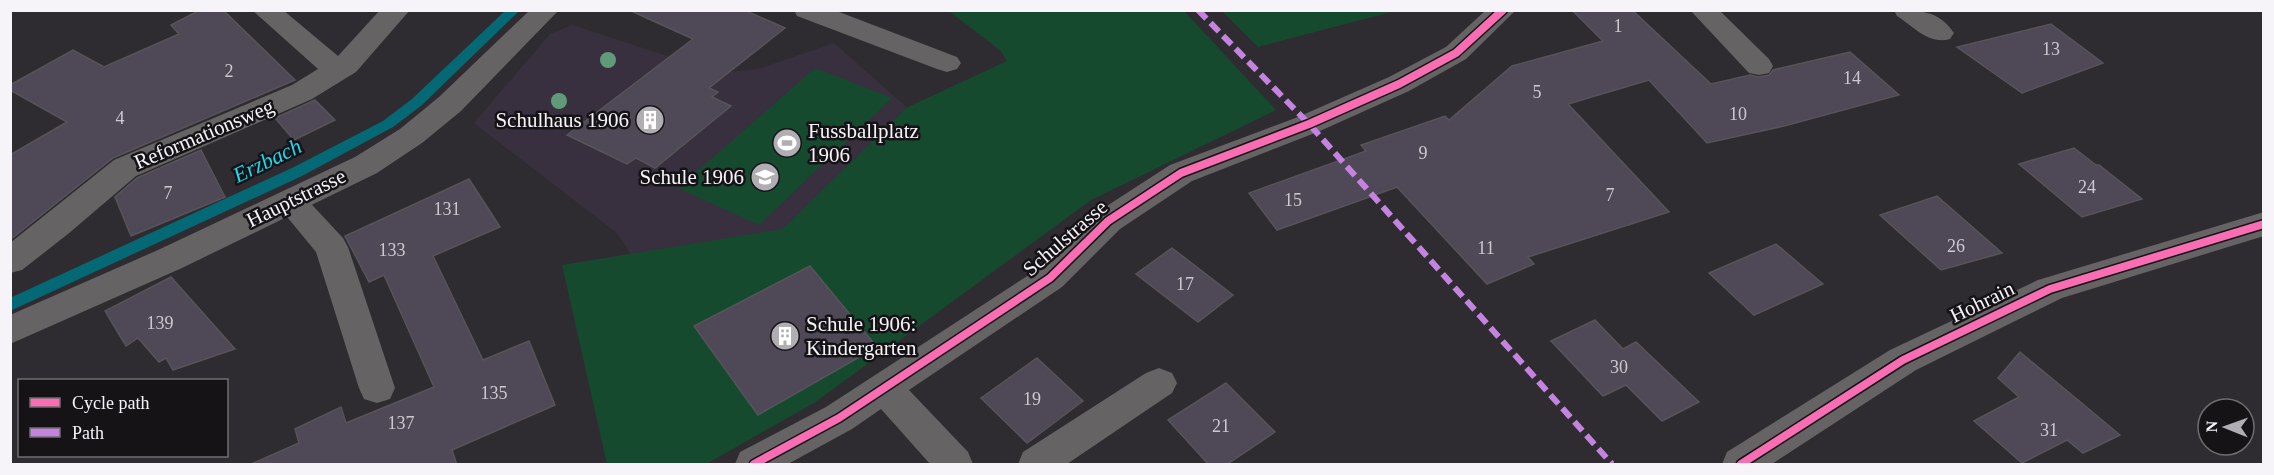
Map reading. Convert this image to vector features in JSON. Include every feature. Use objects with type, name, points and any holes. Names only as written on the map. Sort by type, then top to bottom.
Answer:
[{"type":"main road","name":"Hauptstrasse","points":[[10,330],[170,259],[366,165],[411,136],[450,104],[546,10]]},
{"type":"street","points":[[265,10],[337,70]]},
{"type":"street","name":"Reformationsweg","points":[[10,261],[57,226],[125,168],[302,92],[346,65],[384,21],[397,10]]},
{"type":"street","points":[[807,10],[947,63]]},
{"type":"street","name":"Schulstrasse","points":[[754,465],[839,418],[1050,278],[1108,221],[1181,173],[1309,124],[1398,84],[1456,53],[1503,10]]},
{"type":"street","points":[[1703,10],[1759,66]]},
{"type":"street","points":[[1907,10],[1940,33]]},
{"type":"street","points":[[290,201],[331,247],[377,388]]},
{"type":"street","name":"Hohrain","points":[[1741,465],[1903,360],[2050,289],[2264,224]]},
{"type":"street","points":[[1037,465],[1160,383]]},
{"type":"street","points":[[885,388],[954,465]]},
{"type":"shaded area","name":"Schule 1906","points":[[572,25],[720,73],[758,69],[834,43],[1048,232],[750,435],[617,233],[474,123],[550,34]]},
{"type":"green space","points":[[949,11],[1184,11],[1276,110],[1091,200],[814,403],[706,464],[607,464],[562,265],[783,229],[906,108],[1007,61],[1001,51]]},
{"type":"green space","points":[[1222,11],[1395,11],[1258,47]]},
{"type":"green space","name":"Fussballplatz 1906","points":[[815,68],[892,98],[759,225],[678,188]]},
{"type":"building","points":[[200,10],[223,10],[295,80],[113,158],[10,240],[10,155],[67,122],[10,90],[10,85],[73,50],[104,67],[179,34],[171,25]]},
{"type":"building","points":[[629,10],[744,10],[785,28],[709,88],[718,92],[712,97],[731,106],[655,168],[636,158],[627,164],[567,135],[693,39]]},
{"type":"building","points":[[1572,10],[1632,10],[1711,84],[1750,75],[1759,77],[1769,75],[1773,70],[1850,52],[1899,95],[1784,126],[1707,143],[1649,80],[1568,104],[1669,212],[1528,257],[1534,264],[1487,284],[1397,187],[1277,230],[1249,193],[1366,151],[1361,145],[1445,116],[1449,120],[1512,66],[1603,41]]},
{"type":"building","points":[[2051,24],[2103,63],[2022,93],[1957,47]]},
{"type":"building","points":[[315,100],[335,120],[294,140],[275,118]]},
{"type":"building","points":[[2074,148],[2142,199],[2082,217],[2019,164]]},
{"type":"building","points":[[201,150],[225,197],[131,236],[115,197],[137,178]]},
{"type":"building","points":[[469,179],[500,227],[433,256],[483,360],[529,341],[555,405],[452,450],[457,465],[249,465],[299,443],[295,429],[341,407],[346,423],[434,387],[384,275],[369,282],[345,236]]},
{"type":"building","points":[[1937,196],[2002,253],[1941,270],[1880,215]]},
{"type":"building","points":[[1776,244],[1823,284],[1754,315],[1709,273]]},
{"type":"building","points":[[1172,248],[1233,295],[1198,322],[1136,274]]},
{"type":"building","name":"Schule 1906: Kindergarten","points":[[810,266],[877,347],[758,415],[694,326]]},
{"type":"building","points":[[171,277],[235,349],[173,370],[166,358],[159,362],[138,338],[126,346],[105,311]]},
{"type":"building","points":[[1595,320],[1623,349],[1636,342],[1699,402],[1662,421],[1626,385],[1603,396],[1551,341]]},
{"type":"building","points":[[2020,352],[2120,435],[2083,453],[2067,440],[2022,463],[1974,421],[2019,397],[1998,378]]},
{"type":"building","points":[[1037,358],[1083,401],[1027,443],[981,398]]},
{"type":"building","points":[[1226,383],[1275,432],[1226,465],[1209,465],[1168,420]]},
{"type":"waterway","name":"Erzbach","points":[[10,305],[297,172],[388,124],[417,102],[514,10]]},
{"type":"marked path","points":[[1198,10],[1309,124],[1612,464]]},
{"type":"cycle path","points":[[754,464],[839,418],[1050,278],[1108,221],[1181,173],[1309,124],[1399,84],[1456,53],[1503,10]]},
{"type":"cycle path","points":[[1741,464],[1903,360],[2050,289],[2264,224]]},
{"type":"place","name":"Schulhaus 1906","points":[[650,120]]},
{"type":"place","name":"Fussballplatz 1906","points":[[787,143]]},
{"type":"place","name":"Schule 1906","points":[[765,177]]},
{"type":"place","name":"Schule 1906: Kindergarten","points":[[785,336]]}]
